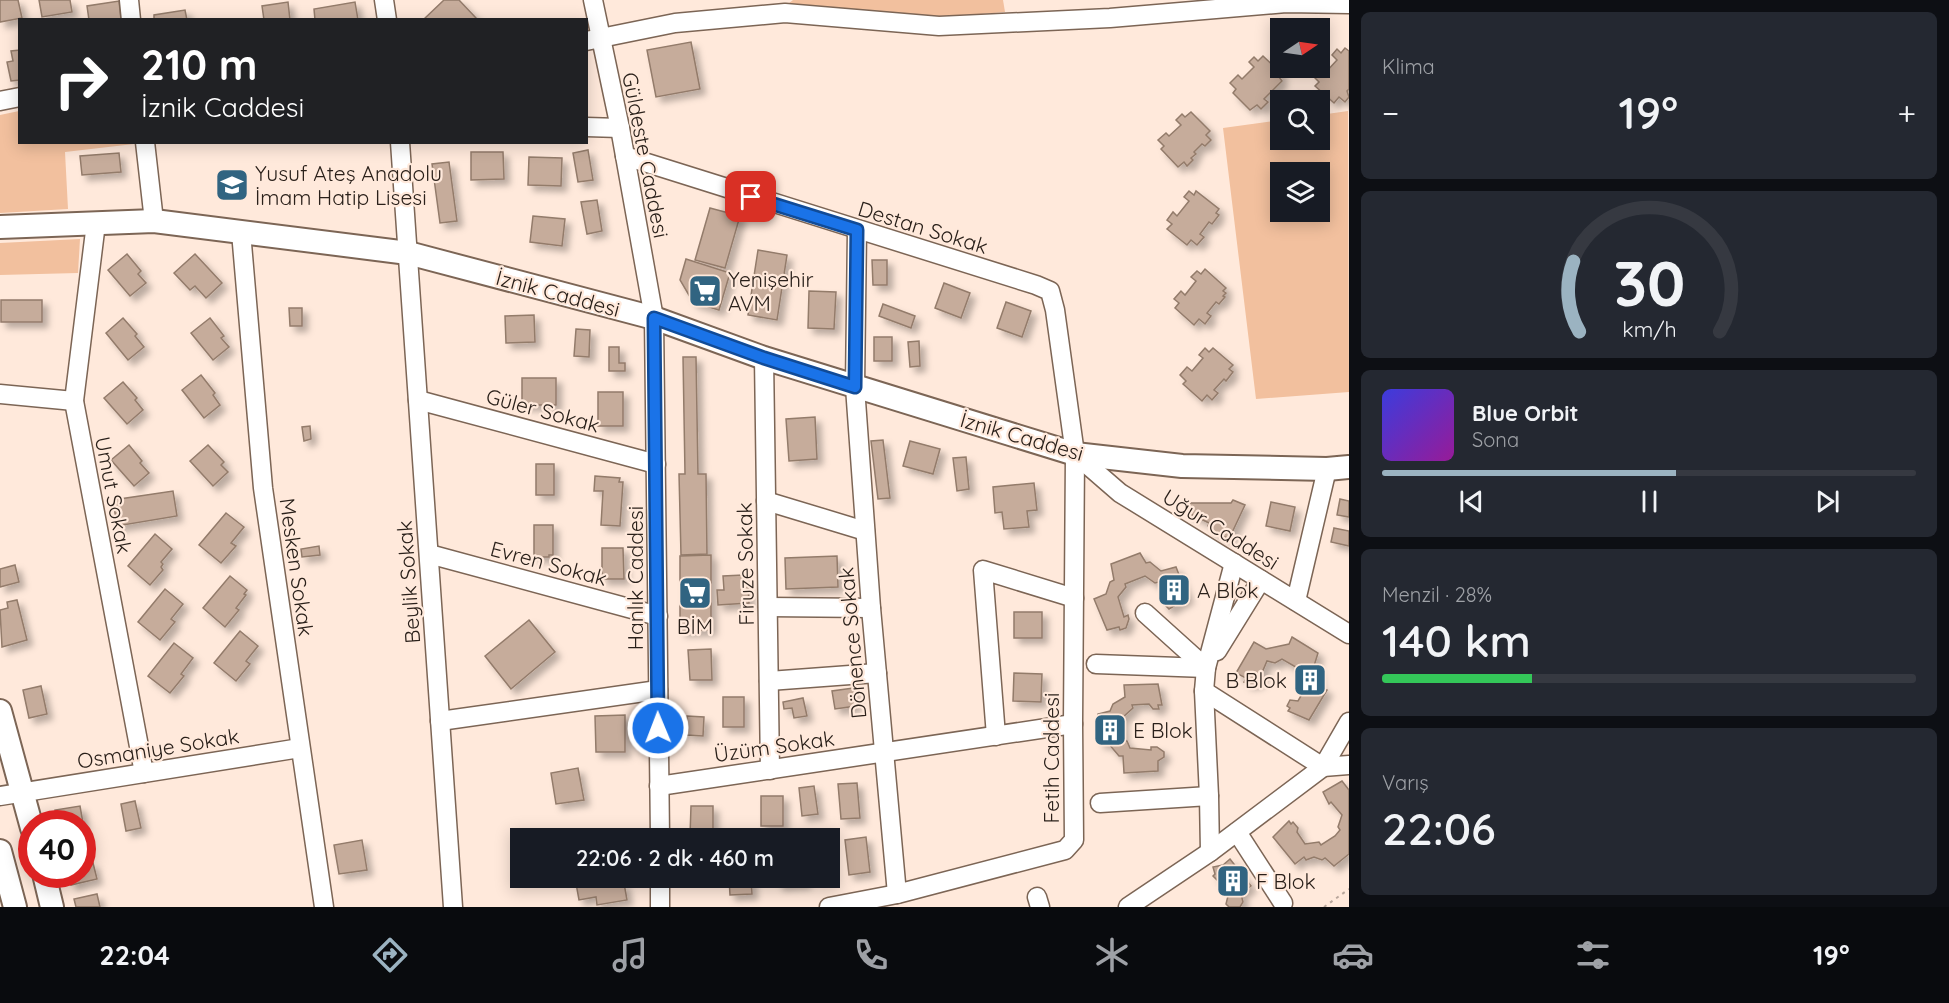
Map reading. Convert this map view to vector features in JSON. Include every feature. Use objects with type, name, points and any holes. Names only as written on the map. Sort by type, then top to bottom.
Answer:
[{"type":"main road","name":"İznik Caddesi","points":[[0,227],[154,222],[408,253],[654,318],[764,358],[1075,454],[1182,466],[1338,469]]},
{"type":"main road","points":[[0,711],[11,794],[21,810]]},
{"type":"main road","points":[[0,851],[15,907]]},
{"type":"main road","points":[[47,888],[52,907]]},
{"type":"street","points":[[129,0],[131,18]]},
{"type":"street","points":[[384,0],[387,18]]},
{"type":"street","name":"Güldeste Caddesi","points":[[593,0],[594,40],[620,128],[654,318]]},
{"type":"street","points":[[594,40],[675,23],[784,6],[939,26],[1110,18],[1159,7],[1285,2],[1349,4]]},
{"type":"street","points":[[0,101],[18,97]]},
{"type":"street","points":[[588,127],[620,128]]},
{"type":"street","points":[[145,144],[154,222]]},
{"type":"street","name":"Beylik Sokak","points":[[400,144],[453,907]]},
{"type":"street","name":"Destan Sokak","points":[[625,156],[1050,291],[1055,310],[1075,454]]},
{"type":"street","name":"Umut Sokak","points":[[96,223],[74,401],[144,773]]},
{"type":"street","name":"Dönence Sokak","points":[[857,230],[855,387],[883,753],[897,894]]},
{"type":"street","name":"Mesken Sokak","points":[[242,232],[263,489],[324,907]]},
{"type":"street","name":"Hanlık Caddesi","points":[[654,318],[660,828]]},
{"type":"street","name":"Firuze Sokak","points":[[764,358],[770,770]]},
{"type":"street","points":[[0,394],[74,401]]},
{"type":"street","name":"Güler Sokak","points":[[418,400],[656,464]]},
{"type":"street","name":"Uğur Caddesi","points":[[1075,454],[1120,493],[1349,634]]},
{"type":"street","name":"Fetih Caddesi","points":[[829,907],[897,894],[1065,850],[1074,840],[1075,454]]},
{"type":"street","points":[[1296,601],[1338,469]]},
{"type":"street","points":[[766,501],[865,531]]},
{"type":"street","name":"Evren Sokak","points":[[429,554],[658,616]]},
{"type":"street","points":[[1210,852],[1204,691],[1206,668],[1234,563]]},
{"type":"street","points":[[996,736],[983,570],[1074,598]]},
{"type":"street","points":[[1206,668],[1261,580]]},
{"type":"street","points":[[768,607],[871,608]]},
{"type":"street","points":[[1145,613],[1206,668]]},
{"type":"street","points":[[1096,664],[1206,668]]},
{"type":"street","points":[[769,681],[877,673]]},
{"type":"street","points":[[440,721],[658,690]]},
{"type":"street","points":[[1204,691],[1323,767],[1349,765]]},
{"type":"street","points":[[1128,907],[1210,852],[1323,767],[1349,722]]},
{"type":"street","name":"Üzüm Sokak","points":[[659,786],[1073,724]]},
{"type":"street","name":"Osmaniye Sokak","points":[[11,794],[300,748]]},
{"type":"street","points":[[1100,802],[1209,796]]},
{"type":"street","points":[[1237,832],[1283,903]]},
{"type":"street","points":[[660,888],[660,907]]},
{"type":"path","points":[[1324,907],[1349,889]]},
{"type":"shaded area","points":[[793,0],[1003,0],[1005,12],[924,19],[788,4]]},
{"type":"shaded area","points":[[18,111],[18,144],[134,144],[65,152],[68,209],[0,213],[0,115]]},
{"type":"shaded area","points":[[1348,111],[1349,392],[1256,399],[1223,128],[1270,122],[1270,150],[1330,150],[1330,114]]},
{"type":"shaded area","points":[[80,239],[78,273],[0,275],[0,243]]},
{"type":"building","points":[[0,0],[18,0],[22,18],[0,22]]},
{"type":"building","points":[[39,0],[70,0],[72,12],[42,17]]},
{"type":"building","points":[[444,0],[459,0],[476,18],[425,18]]},
{"type":"building","points":[[119,1],[121,18],[89,18],[87,6]]},
{"type":"building","points":[[288,2],[290,18],[264,18],[262,6]]},
{"type":"building","points":[[355,2],[358,18],[315,18],[314,9]]},
{"type":"building","points":[[185,10],[187,18],[154,18],[154,15]]},
{"type":"building","points":[[691,42],[700,89],[656,97],[647,50]]},
{"type":"building","points":[[1345,48],[1349,51],[1349,89],[1347,91],[1349,97],[1345,102],[1339,97],[1334,103],[1330,99],[1330,90],[1319,90],[1315,86],[1319,82],[1315,78],[1330,78],[1330,68],[1337,60],[1332,55],[1337,49],[1341,53]]},
{"type":"building","points":[[18,50],[18,80],[11,81],[7,62],[13,61],[11,51]]},
{"type":"building","points":[[1263,56],[1270,63],[1270,78],[1280,78],[1282,81],[1270,90],[1264,99],[1268,102],[1261,109],[1257,105],[1250,110],[1233,93],[1236,89],[1230,83],[1238,75],[1242,79],[1254,67],[1249,62],[1254,57],[1258,61]]},
{"type":"building","points":[[1191,112],[1210,131],[1206,135],[1211,140],[1205,146],[1202,144],[1194,152],[1196,154],[1191,158],[1193,160],[1187,166],[1184,162],[1178,167],[1161,149],[1164,146],[1158,140],[1166,133],[1169,136],[1181,125],[1176,120],[1182,114],[1185,117]]},
{"type":"building","points":[[588,150],[593,180],[578,182],[573,153]]},
{"type":"building","points":[[471,152],[503,152],[504,179],[471,180]]},
{"type":"building","points":[[119,153],[121,172],[82,175],[80,156]]},
{"type":"building","points":[[529,157],[562,158],[561,186],[528,185]]},
{"type":"building","points":[[449,162],[457,221],[440,223],[432,164]]},
{"type":"building","points":[[1189,191],[1194,195],[1196,191],[1219,209],[1216,213],[1219,215],[1212,224],[1209,222],[1200,234],[1204,237],[1197,245],[1191,240],[1187,245],[1167,229],[1172,224],[1167,220],[1173,212],[1177,216],[1189,201],[1184,197]]},
{"type":"building","points":[[597,200],[602,231],[587,234],[581,202]]},
{"type":"building","points":[[710,208],[740,216],[725,268],[695,260]]},
{"type":"building","points":[[533,216],[565,219],[562,246],[530,242]]},
{"type":"building","points":[[758,250],[787,255],[777,320],[748,315]]},
{"type":"building","points":[[127,254],[141,271],[138,274],[146,283],[130,296],[108,270]]},
{"type":"building","points":[[195,254],[222,283],[206,298],[195,286],[190,290],[174,273]]},
{"type":"building","name":"Yenişehir AVM","points":[[686,259],[730,273],[719,310],[693,302],[680,280]]},
{"type":"building","points":[[872,260],[887,260],[887,285],[873,285]]},
{"type":"building","points":[[1205,269],[1226,288],[1223,291],[1226,293],[1219,304],[1216,302],[1207,313],[1211,316],[1205,324],[1199,319],[1194,325],[1175,308],[1179,303],[1174,299],[1181,291],[1185,295],[1196,281],[1191,277],[1197,271],[1201,274]]},
{"type":"building","points":[[944,283],[970,293],[961,318],[935,308]]},
{"type":"building","points":[[809,291],[836,292],[834,329],[808,328]]},
{"type":"building","points":[[1,300],[42,300],[42,322],[1,322]]},
{"type":"building","points":[[1006,302],[1031,311],[1022,337],[997,328]]},
{"type":"building","points":[[883,304],[915,316],[911,328],[879,316]]},
{"type":"building","points":[[289,308],[302,308],[302,326],[290,326]]},
{"type":"building","points":[[534,315],[535,342],[506,343],[505,316]]},
{"type":"building","points":[[123,318],[137,334],[135,336],[144,347],[128,360],[106,333]]},
{"type":"building","points":[[210,318],[224,336],[221,338],[229,347],[213,360],[191,333]]},
{"type":"building","points":[[576,329],[590,330],[589,357],[574,356]]},
{"type":"building","points":[[874,337],[892,337],[892,361],[874,361]]},
{"type":"building","points":[[919,341],[920,366],[910,367],[908,342]]},
{"type":"building","points":[[609,347],[619,347],[619,363],[625,363],[625,371],[609,371]]},
{"type":"building","points":[[1205,348],[1209,352],[1213,348],[1233,365],[1229,369],[1233,372],[1214,390],[1218,393],[1212,400],[1207,395],[1202,401],[1183,384],[1186,381],[1180,375],[1187,367],[1192,371],[1203,358],[1199,355]]},
{"type":"building","points":[[683,357],[696,357],[698,474],[706,474],[707,554],[681,555],[679,474],[685,474]]},
{"type":"building","points":[[201,375],[215,393],[213,395],[220,405],[204,418],[182,390]]},
{"type":"building","points":[[522,378],[556,378],[556,405],[522,405]]},
{"type":"building","points":[[123,382],[137,398],[135,400],[143,410],[127,424],[104,398]]},
{"type":"building","points":[[598,392],[623,392],[623,426],[598,426]]},
{"type":"building","points":[[815,417],[817,459],[789,461],[786,419]]},
{"type":"building","points":[[310,426],[311,439],[304,441],[302,427]]},
{"type":"building","points":[[883,440],[890,498],[878,499],[871,441]]},
{"type":"building","points":[[910,441],[940,449],[933,474],[903,466]]},
{"type":"building","points":[[129,445],[149,473],[134,486],[111,460]]},
{"type":"building","points":[[208,445],[224,462],[221,465],[228,472],[213,486],[190,461]]},
{"type":"building","points":[[966,457],[969,489],[957,491],[953,458]]},
{"type":"building","points":[[536,464],[554,464],[554,495],[536,495]]},
{"type":"building","points":[[595,476],[620,478],[619,482],[623,482],[620,526],[601,525],[603,491],[594,491]]},
{"type":"building","points":[[1034,483],[1037,510],[1027,511],[1029,527],[1004,529],[1002,512],[995,513],[993,487]]},
{"type":"building","points":[[173,491],[177,516],[117,526],[113,500]]},
{"type":"building","points":[[1340,499],[1349,501],[1349,517],[1337,515]]},
{"type":"building","points":[[1233,500],[1245,505],[1229,539],[1210,530],[1209,523],[1186,512],[1190,503],[1231,503]]},
{"type":"building","points":[[1271,502],[1295,507],[1290,531],[1266,526]]},
{"type":"building","points":[[226,513],[244,527],[231,543],[236,546],[221,563],[199,545]]},
{"type":"building","points":[[534,525],[553,525],[553,555],[534,557]]},
{"type":"building","points":[[1334,528],[1349,531],[1349,546],[1331,542]]},
{"type":"building","points":[[155,534],[172,549],[161,562],[163,570],[150,585],[128,566]]},
{"type":"building","points":[[319,546],[320,555],[302,557],[301,549]]},
{"type":"building","points":[[602,548],[623,548],[624,579],[602,579]]},
{"type":"building","name":"A Blok","points":[[1140,553],[1146,563],[1150,562],[1161,571],[1176,567],[1188,598],[1169,609],[1162,602],[1165,597],[1159,582],[1155,583],[1145,576],[1125,584],[1126,587],[1118,597],[1124,617],[1128,615],[1126,628],[1107,630],[1094,599],[1106,594],[1110,582],[1114,580],[1111,564]]},
{"type":"building","points":[[711,555],[711,630],[680,631],[680,556]]},
{"type":"building","points":[[837,556],[838,587],[786,589],[785,558]]},
{"type":"building","points":[[15,565],[19,582],[0,587],[0,569]]},
{"type":"building","points":[[743,575],[744,586],[748,585],[749,603],[718,605],[717,590],[724,590],[723,576]]},
{"type":"building","points":[[230,576],[247,590],[236,608],[239,610],[225,627],[203,608]]},
{"type":"building","points":[[165,589],[183,604],[171,619],[175,622],[160,640],[138,622]]},
{"type":"building","points":[[17,600],[27,640],[2,647],[0,610],[8,608],[7,602]]},
{"type":"building","points":[[1014,612],[1042,612],[1042,638],[1014,638]]},
{"type":"building","points":[[529,620],[555,652],[511,689],[485,656]]},
{"type":"building","points":[[240,631],[258,646],[246,661],[250,664],[236,681],[214,663]]},
{"type":"building","name":"B Blok","points":[[1292,637],[1318,653],[1314,666],[1317,668],[1319,686],[1327,690],[1309,720],[1288,711],[1290,708],[1287,706],[1290,700],[1298,701],[1305,689],[1300,678],[1301,670],[1282,659],[1275,663],[1267,661],[1258,682],[1249,684],[1244,682],[1246,678],[1236,673],[1254,642],[1266,649],[1289,644]]},
{"type":"building","points":[[174,643],[193,658],[181,674],[184,676],[170,693],[148,676]]},
{"type":"building","points":[[711,649],[712,680],[690,680],[688,650]]},
{"type":"building","points":[[1014,673],[1042,674],[1041,702],[1013,701]]},
{"type":"building","name":"E Blok","points":[[1158,684],[1162,705],[1158,705],[1159,709],[1153,709],[1149,704],[1132,705],[1133,708],[1122,718],[1123,741],[1127,741],[1130,748],[1151,750],[1151,747],[1157,747],[1164,752],[1164,757],[1158,761],[1158,771],[1124,773],[1123,756],[1119,756],[1108,743],[1099,743],[1098,714],[1110,711],[1113,704],[1125,697],[1124,685]]},
{"type":"building","points":[[41,686],[47,714],[29,718],[23,690]]},
{"type":"building","points":[[853,688],[856,706],[835,709],[832,691]]},
{"type":"building","points":[[723,697],[744,697],[744,727],[723,727]]},
{"type":"building","points":[[803,698],[807,716],[794,718],[792,708],[784,709],[783,702]]},
{"type":"building","points":[[625,715],[625,752],[596,752],[595,716]]},
{"type":"building","points":[[687,716],[704,717],[703,736],[686,735]]},
{"type":"building","points":[[578,768],[584,800],[556,804],[551,773]]},
{"type":"building","points":[[1342,781],[1349,790],[1349,854],[1334,866],[1325,858],[1322,860],[1314,857],[1306,860],[1304,857],[1295,864],[1273,837],[1289,821],[1298,828],[1297,832],[1305,844],[1319,842],[1321,845],[1335,836],[1340,830],[1338,827],[1342,815],[1331,802],[1329,804],[1323,792]]},
{"type":"building","points":[[857,783],[860,818],[841,819],[838,784]]},
{"type":"building","points":[[814,786],[818,814],[802,816],[799,788]]},
{"type":"building","points":[[761,796],[783,796],[783,826],[761,826]]},
{"type":"building","points":[[135,801],[141,828],[126,831],[121,804]]},
{"type":"building","points":[[80,806],[81,810],[55,810]]},
{"type":"building","points":[[691,806],[713,806],[713,828],[690,828]]},
{"type":"building","points":[[866,837],[870,872],[849,875],[845,840]]},
{"type":"building","points":[[362,840],[367,870],[339,874],[334,845]]},
{"type":"building","name":"F Blok","points":[[1230,859],[1251,886],[1241,894],[1243,902],[1240,907],[1229,907],[1226,904],[1229,892],[1213,876],[1215,874],[1213,867],[1223,865]]},
{"type":"building","points":[[577,888],[625,888],[627,900],[597,905],[596,897],[579,900]]},
{"type":"building","points":[[730,888],[752,888],[752,894],[730,895]]},
{"type":"building","points":[[97,894],[100,907],[76,907],[74,899]]},
{"type":"place","name":"Yusuf Ateş Anadolu İmam Hatip Lisesi","points":[[232,185]]},
{"type":"place","name":"Yenişehir AVM","points":[[705,291]]},
{"type":"place","name":"A Blok","points":[[1174,590]]},
{"type":"place","name":"BİM","points":[[695,593]]},
{"type":"place","name":"B Blok","points":[[1310,680]]},
{"type":"place","name":"E Blok","points":[[1110,730]]},
{"type":"place","name":"F Blok","points":[[1233,881]]},
{"type":"route","points":[[658,728],[654,318],[764,358],[855,387],[857,230],[751,197]]}]
